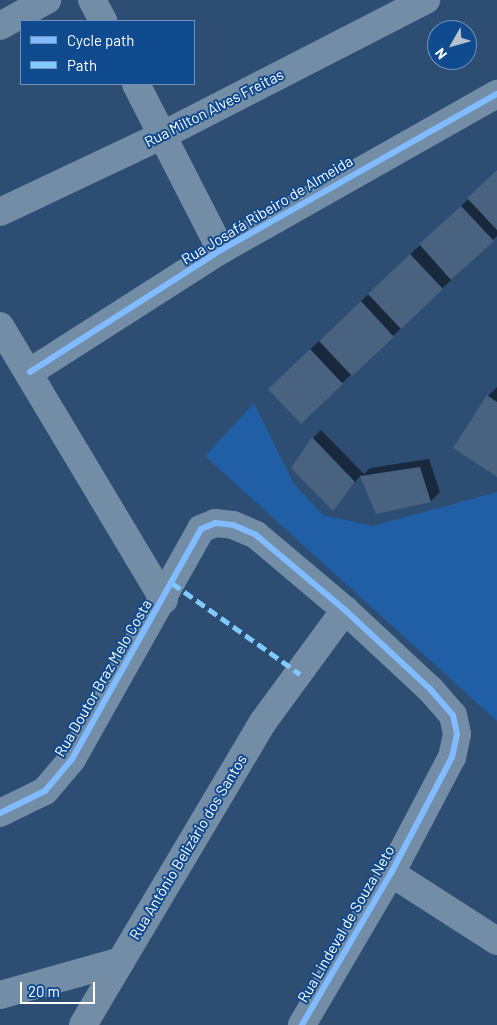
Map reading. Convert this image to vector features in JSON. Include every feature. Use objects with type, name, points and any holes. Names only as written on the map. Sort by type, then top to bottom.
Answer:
[{"type":"street","points":[[0,26],[47,0]]},
{"type":"street","points":[[92,0],[102,20]]},
{"type":"street","name":"Rua Milton Alves Freitas","points":[[0,212],[163,135],[426,0]]},
{"type":"street","points":[[137,85],[221,250]]},
{"type":"street","name":"Rua Josafá Ribeiro de Almeida","points":[[30,372],[221,250],[497,94]]},
{"type":"street","points":[[0,326],[30,372],[164,600]]},
{"type":"street","name":"Rua Lindeval de Souza Neto","points":[[202,529],[215,523],[233,524],[256,535],[345,610],[453,715],[457,734],[452,757],[392,873],[302,1025]]},
{"type":"street","name":"Rua Doutor Braz Melo Costa","points":[[0,813],[45,791],[72,759],[164,600],[202,529]]},
{"type":"street","name":"Rua Antônio Belizário dos Santos","points":[[83,1025],[263,722],[345,610]]},
{"type":"street","points":[[392,873],[497,941]]},
{"type":"street","points":[[0,995],[121,960]]},
{"type":"shaded area","points":[[254,403],[294,484],[323,515],[372,526],[497,492],[497,721],[205,456]]},
{"type":"building","points":[[497,170],[497,230],[467,198]]},
{"type":"building","points":[[461,206],[494,241],[451,280],[419,244]]},
{"type":"building","points":[[410,254],[443,289],[401,329],[368,294]]},
{"type":"building","points":[[361,301],[394,337],[352,376],[319,341]]},
{"type":"building","points":[[310,349],[343,384],[301,424],[268,389]]},
{"type":"building","points":[[487,395],[497,402],[497,477],[453,448]]},
{"type":"building","points":[[312,437],[355,482],[333,511],[291,468]]},
{"type":"building","points":[[420,467],[431,502],[376,514],[360,476]]},
{"type":"marked path","points":[[172,583],[300,674]]},
{"type":"cycle path","points":[[30,372],[221,250],[497,94]]},
{"type":"cycle path","points":[[0,813],[45,791],[72,759],[201,529],[215,523],[233,525],[256,535],[345,610],[431,690],[453,715],[457,734],[452,757],[391,873],[302,1025]]}]
